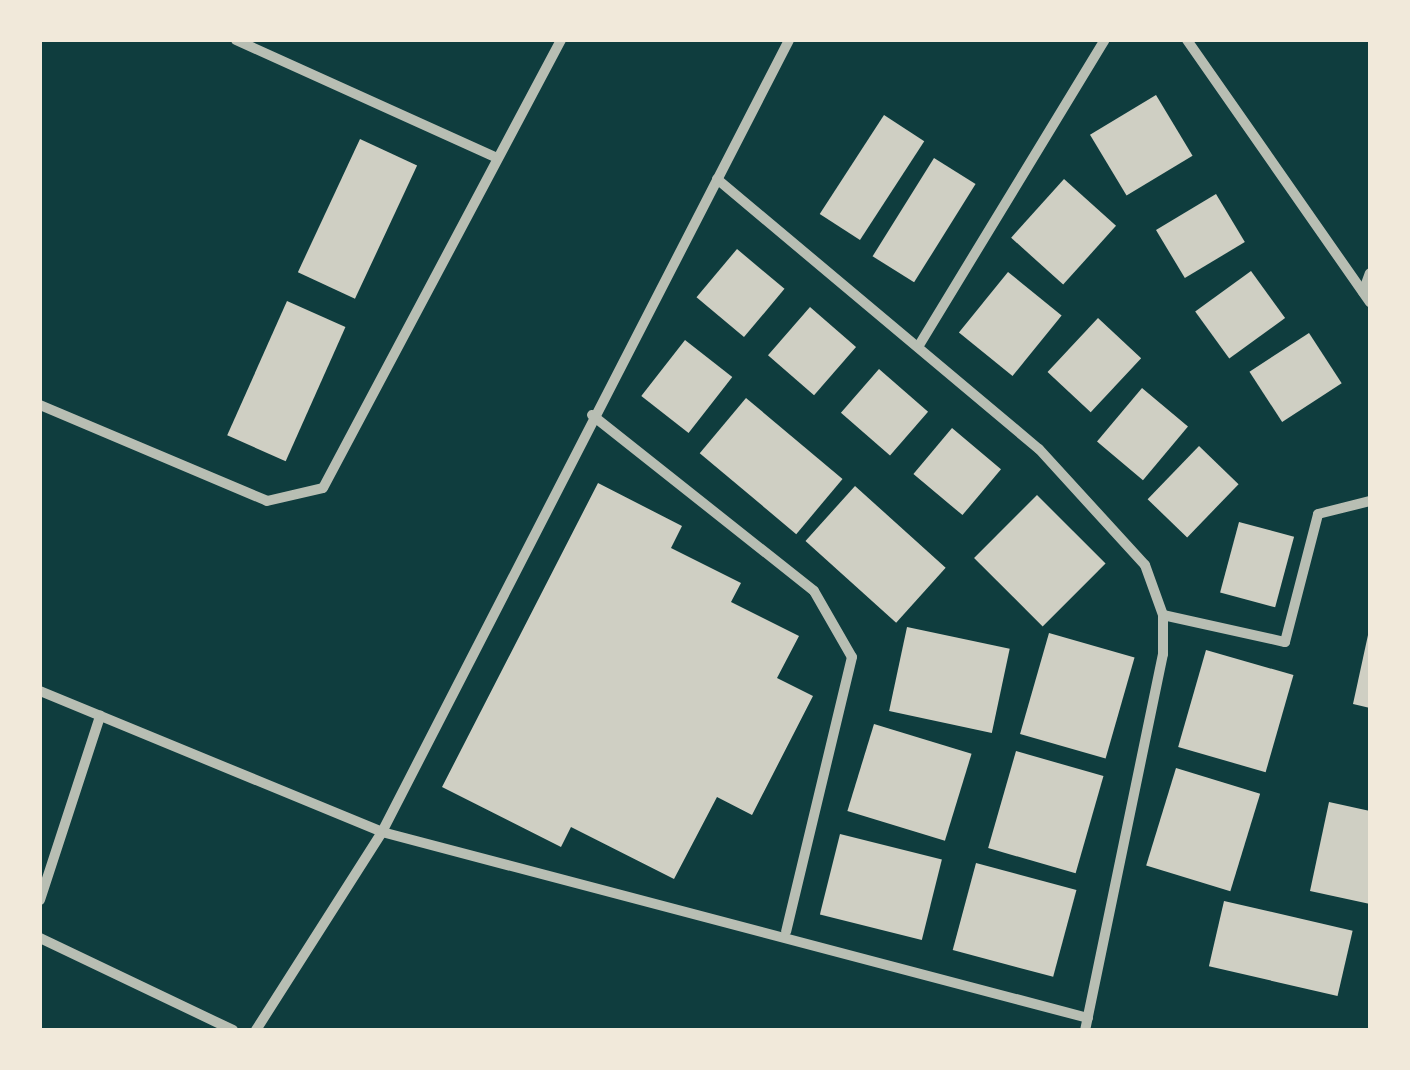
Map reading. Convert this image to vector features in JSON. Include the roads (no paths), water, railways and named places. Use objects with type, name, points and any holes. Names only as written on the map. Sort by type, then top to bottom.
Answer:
[{"type":"street","points":[[236,40],[498,158]]},
{"type":"street","points":[[40,405],[239,492],[300,499],[338,466],[561,40]]},
{"type":"street","points":[[256,1030],[382,832],[592,415],[789,40]]},
{"type":"street","points":[[918,348],[1104,40]]},
{"type":"street","points":[[1187,40],[1370,302]]},
{"type":"street","points":[[40,691],[382,832],[786,931],[1087,1024],[1163,654],[1162,614],[1146,565],[1114,522],[918,348],[717,179]]},
{"type":"street","points":[[1362,292],[1370,273]]},
{"type":"street","points":[[592,415],[814,591],[852,657],[786,931]]},
{"type":"street","points":[[1162,614],[1284,642],[1318,514],[1370,501]]},
{"type":"street","points":[[40,900],[100,716]]},
{"type":"street","points":[[40,938],[233,1030]]}]
